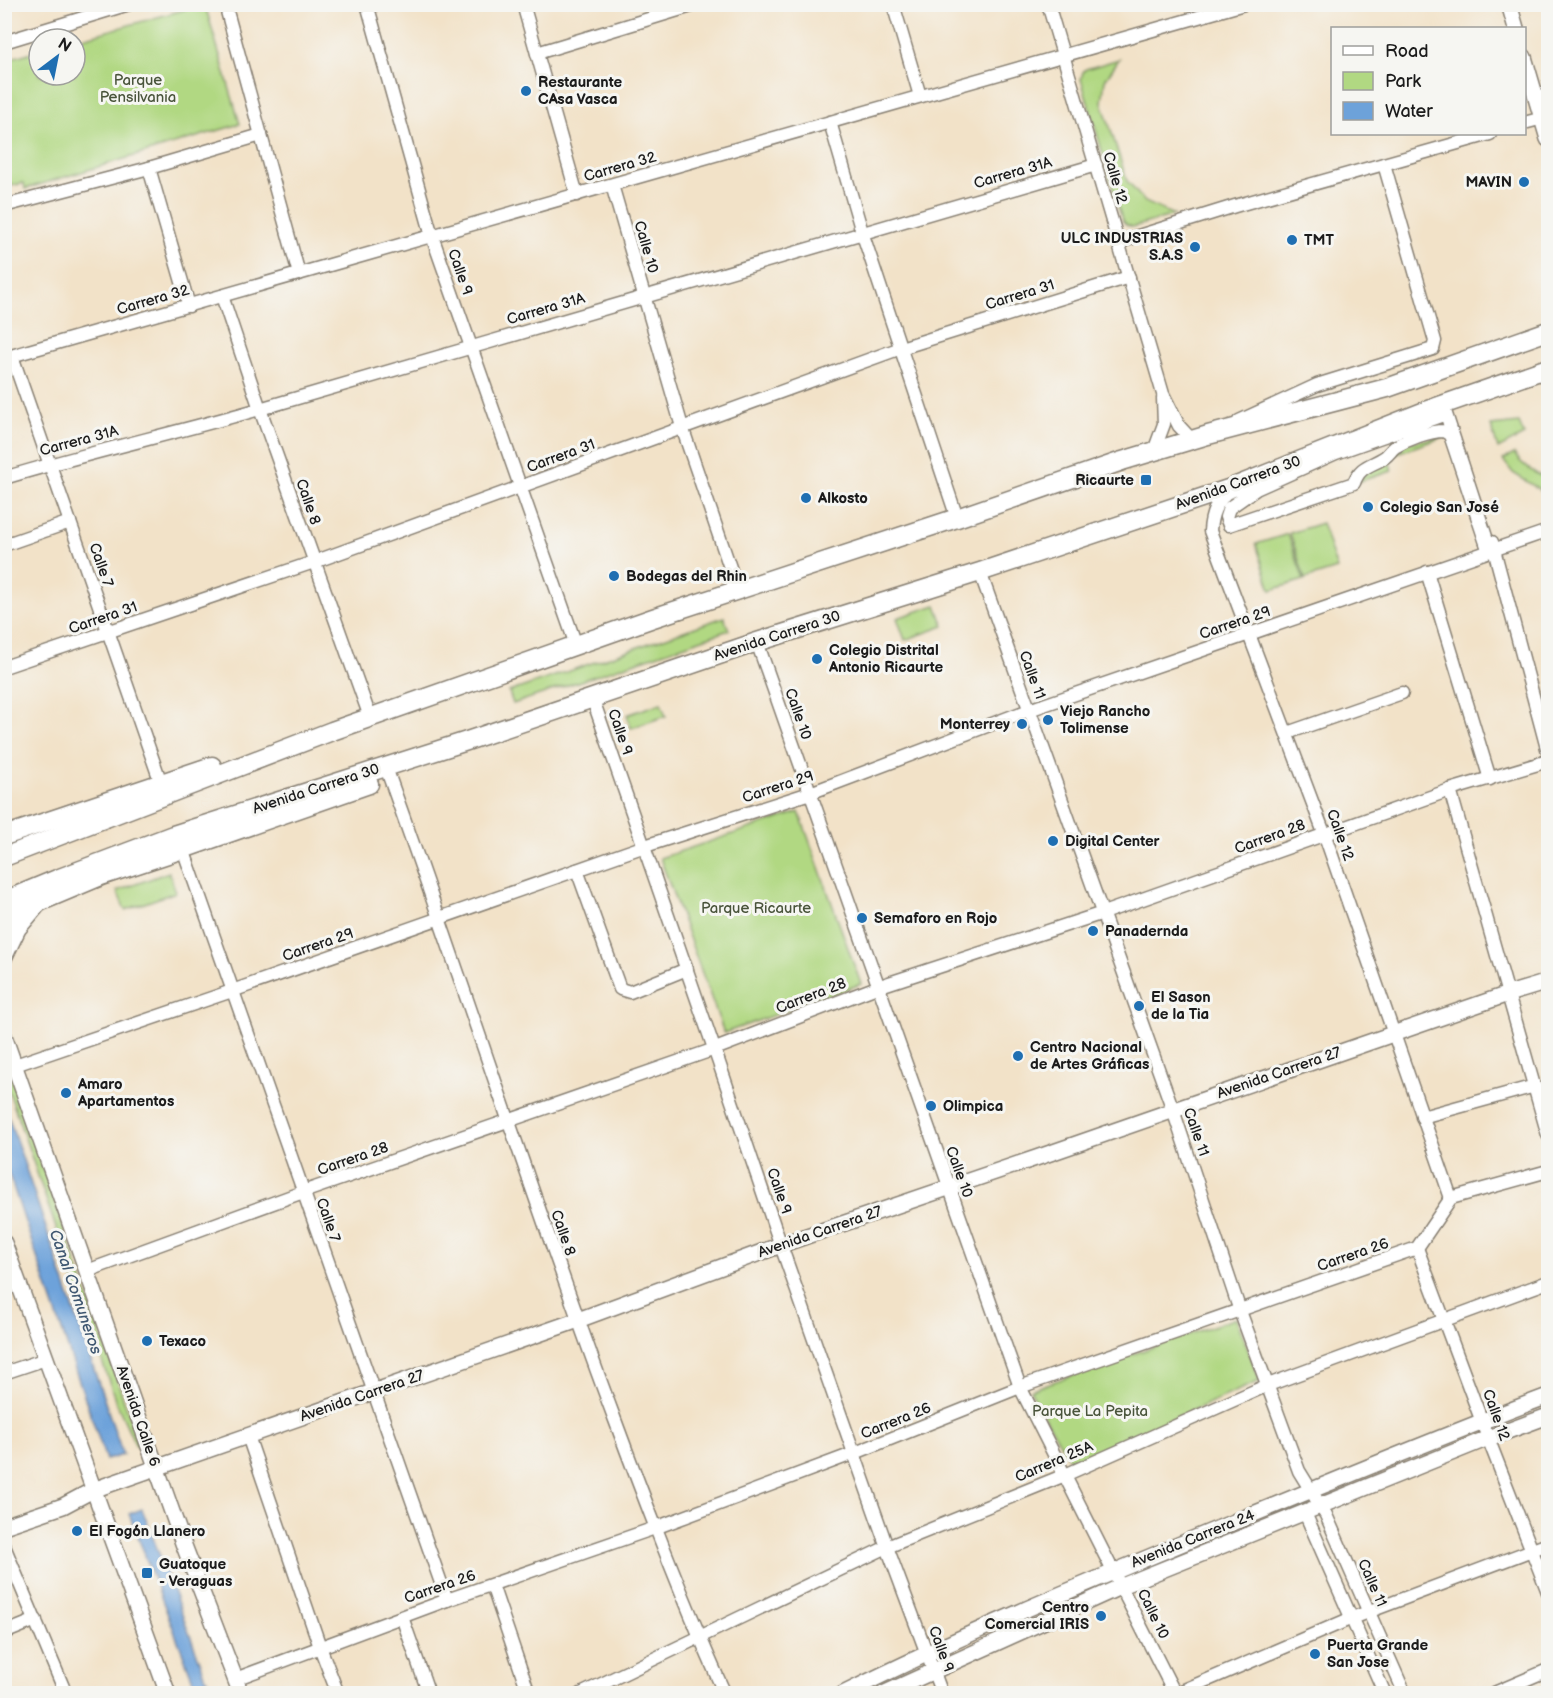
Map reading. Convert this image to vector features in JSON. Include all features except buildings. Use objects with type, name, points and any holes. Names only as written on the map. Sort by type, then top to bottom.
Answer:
[{"type":"highway","points":[[4,857],[332,731],[576,645],[1154,451],[1388,388],[1548,331]]},
{"type":"highway","name":"Avenida Carrera 30","points":[[4,901],[173,836],[467,741],[757,642],[980,572],[1231,488],[1429,410],[1548,368]]},
{"type":"highway","points":[[4,836],[245,755],[332,731]]},
{"type":"highway","points":[[4,922],[19,912],[101,876],[389,776],[467,741]]},
{"type":"main road","points":[[1509,4],[1516,27]]},
{"type":"main road","points":[[1526,63],[1548,139]]},
{"type":"main road","points":[[4,958],[18,929],[41,902]]},
{"type":"main road","name":"Avenida Carrera 27","points":[[4,1526],[63,1506],[93,1490],[578,1320],[781,1245],[1548,982]]},
{"type":"main road","name":"Avenida Calle 6","points":[[4,1036],[156,1468],[241,1694]]},
{"type":"main road","points":[[4,1243],[168,1694]]},
{"type":"main road","name":"Avenida Carrera 24","points":[[843,1694],[927,1652],[1115,1571],[1548,1396]]},
{"type":"main road","name":"Avenida Carrera 24","points":[[883,1694],[1122,1586],[1488,1438],[1548,1416]]},
{"type":"main road","name":"Avenida Carrera 27","points":[[4,1515],[60,1496],[93,1490]]},
{"type":"street","points":[[4,42],[101,8],[129,4]]},
{"type":"street","points":[[225,4],[299,274]]},
{"type":"street","name":"Calle 9","points":[[367,4],[432,236],[576,645]]},
{"type":"street","points":[[523,4],[577,195]]},
{"type":"street","points":[[537,53],[698,4]]},
{"type":"street","points":[[892,4],[920,96]]},
{"type":"street","name":"Calle 12","points":[[1048,4],[1163,394],[1179,426],[1200,438]]},
{"type":"street","name":"Carrera 32","points":[[8,357],[1244,4]]},
{"type":"street","points":[[1526,122],[1543,118]]},
{"type":"street","points":[[830,122],[862,232],[957,518]]},
{"type":"street","points":[[4,206],[149,168],[261,135]]},
{"type":"street","points":[[1119,242],[1235,206],[1486,135]]},
{"type":"street","points":[[1200,438],[1317,385],[1433,349],[1435,341],[1384,164]]},
{"type":"street","name":"Carrera 31A","points":[[4,478],[260,409],[1096,165]]},
{"type":"street","points":[[149,168],[189,306]]},
{"type":"street","name":"Calle 10","points":[[612,185],[682,426],[738,591]]},
{"type":"street","name":"Carrera 31","points":[[4,667],[314,562],[901,348],[1129,277]]},
{"type":"street","name":"Calle 8","points":[[222,296],[370,717]]},
{"type":"street","name":"Calle 7","points":[[8,357],[50,464],[161,783]]},
{"type":"street","name":"Calle 12","points":[[1154,451],[1164,424],[1163,394]]},
{"type":"street","points":[[1446,414],[1489,546],[1484,536],[1450,435],[1444,431],[1396,446],[1387,456],[1376,460],[1362,470],[1354,483],[1229,525],[1226,517],[1232,504],[1256,489],[1347,449],[1446,414]]},
{"type":"street","points":[[1456,432],[1494,548],[1548,752]]},
{"type":"street","name":"Calle 12","points":[[1231,488],[1215,507],[1210,531],[1324,833],[1451,1198]]},
{"type":"street","points":[[4,545],[70,522]]},
{"type":"street","name":"Carrera 29","points":[[15,1065],[645,846],[810,793],[1029,710],[1548,531]]},
{"type":"street","name":"Calle 11","points":[[980,572],[1173,1110],[1240,1311],[1299,1471],[1321,1506],[1405,1694]]},
{"type":"street","points":[[1427,572],[1490,779]]},
{"type":"street","name":"Calle 10","points":[[757,642],[1020,1387],[1115,1571],[1175,1694]]},
{"type":"street","points":[[1287,733],[1402,693]]},
{"type":"street","name":"Calle 9","points":[[592,697],[887,1547],[942,1694]]},
{"type":"street","name":"Carrera 28","points":[[87,1271],[303,1192],[715,1049],[877,987],[1103,913],[1450,790],[1548,761]]},
{"type":"street","name":"Calle 8","points":[[389,776],[578,1320],[655,1528],[699,1637],[725,1694]]},
{"type":"street","points":[[1450,790],[1548,1136]]},
{"type":"street","name":"Calle 7","points":[[183,849],[447,1600]]},
{"type":"street","points":[[577,870],[620,989],[630,992],[687,969]]},
{"type":"street","points":[[1422,1117],[1534,1086]]},
{"type":"street","points":[[1417,1248],[1451,1198],[1548,1171]]},
{"type":"street","name":"Calle 12","points":[[1417,1248],[1548,1592]]},
{"type":"street","name":"Carrera 26","points":[[235,1678],[855,1454],[1020,1387],[1417,1248]]},
{"type":"street","name":"Carrera 25A","points":[[581,1694],[887,1547],[1065,1475],[1268,1385],[1548,1282]]},
{"type":"street","points":[[4,1373],[46,1359]]},
{"type":"street","points":[[248,1436],[338,1694]]},
{"type":"street","points":[[1305,1513],[1385,1694]]},
{"type":"street","points":[[1175,1694],[1352,1618],[1548,1544]]},
{"type":"street","points":[[4,1546],[66,1694]]},
{"type":"street","points":[[492,1585],[529,1694]]},
{"type":"street","points":[[402,1617],[429,1694]]},
{"type":"street","points":[[4,1633],[36,1620]]},
{"type":"street","points":[[1492,1694],[1548,1671]]},
{"type":"green space","name":"Parque Pensilvania","points":[[205,5],[240,124],[25,189],[24,183],[10,186],[4,166],[5,60],[27,54],[27,87],[87,87],[87,37]]},
{"type":"green space","points":[[1119,59],[1105,80],[1102,102],[1127,181],[1145,202],[1174,215],[1133,227],[1122,220],[1081,79],[1086,69]]},
{"type":"green space","points":[[1519,423],[1524,435],[1498,449],[1491,426]]},
{"type":"green space","points":[[1450,435],[1388,456],[1392,471],[1354,483],[1401,444]]},
{"type":"green space","points":[[1514,454],[1529,469],[1548,479],[1548,495],[1513,473],[1503,460]]},
{"type":"green space","points":[[1322,523],[1337,569],[1305,579],[1290,533]]},
{"type":"green space","points":[[1288,534],[1304,580],[1271,590],[1256,544]]},
{"type":"green space","points":[[936,605],[944,626],[905,640],[897,618]]},
{"type":"green space","points":[[724,617],[729,630],[513,704],[509,692]]},
{"type":"green space","points":[[661,703],[666,716],[631,728],[627,715]]},
{"type":"green space","name":"Parque Ricaurte","points":[[799,812],[861,984],[724,1033],[660,858]]},
{"type":"green space","points":[[169,872],[176,892],[125,910],[117,891]]},
{"type":"green space","points":[[4,1057],[140,1446],[136,1446],[116,1402],[5,1080]]},
{"type":"green space","name":"Parque La Pepita","points":[[1236,1318],[1260,1381],[1071,1463],[1030,1390]]},
{"type":"water","points":[[5,1107],[123,1455],[106,1460],[5,1163]]},
{"type":"water","points":[[142,1509],[212,1693],[198,1693],[129,1514]]},
{"type":"place","name":"Restaurante CAsa Vasca","points":[[526,91]]},
{"type":"place","name":"MAVIN","points":[[1524,182]]},
{"type":"place","name":"TMT","points":[[1292,240]]},
{"type":"place","name":"ULC INDUSTRIAS S.A.S","points":[[1195,247]]},
{"type":"place","name":"Ricaurte","points":[[1146,480]]},
{"type":"place","name":"Alkosto","points":[[806,498]]},
{"type":"place","name":"Colegio San José","points":[[1368,507]]},
{"type":"place","name":"Bodegas del Rhin","points":[[614,576]]},
{"type":"place","name":"Colegio Distrital Antonio Ricaurte","points":[[817,659]]},
{"type":"place","name":"Viejo Rancho Tolimense","points":[[1048,720]]},
{"type":"place","name":"Monterrey","points":[[1022,724]]},
{"type":"place","name":"Digital Center","points":[[1053,841]]},
{"type":"place","name":"Semaforo en Rojo","points":[[862,918]]},
{"type":"place","name":"Panadernda","points":[[1093,931]]},
{"type":"place","name":"El Sason de la Tia","points":[[1139,1006]]},
{"type":"place","name":"Centro Nacional de Artes Gráficas","points":[[1018,1056]]},
{"type":"place","name":"Amaro Apartamentos","points":[[66,1093]]},
{"type":"place","name":"Olimpica","points":[[931,1106]]},
{"type":"place","name":"Texaco","points":[[147,1341]]},
{"type":"place","name":"El Fogón Llanero","points":[[77,1531]]},
{"type":"place","name":"Guatoque - Veraguas","points":[[147,1573]]},
{"type":"place","name":"Centro Comercial IRIS","points":[[1101,1616]]},
{"type":"place","name":"Puerta Grande San Jose","points":[[1315,1654]]},
{"type":"water label","name":"Canal Comuneros","points":[[75,1292]]}]
